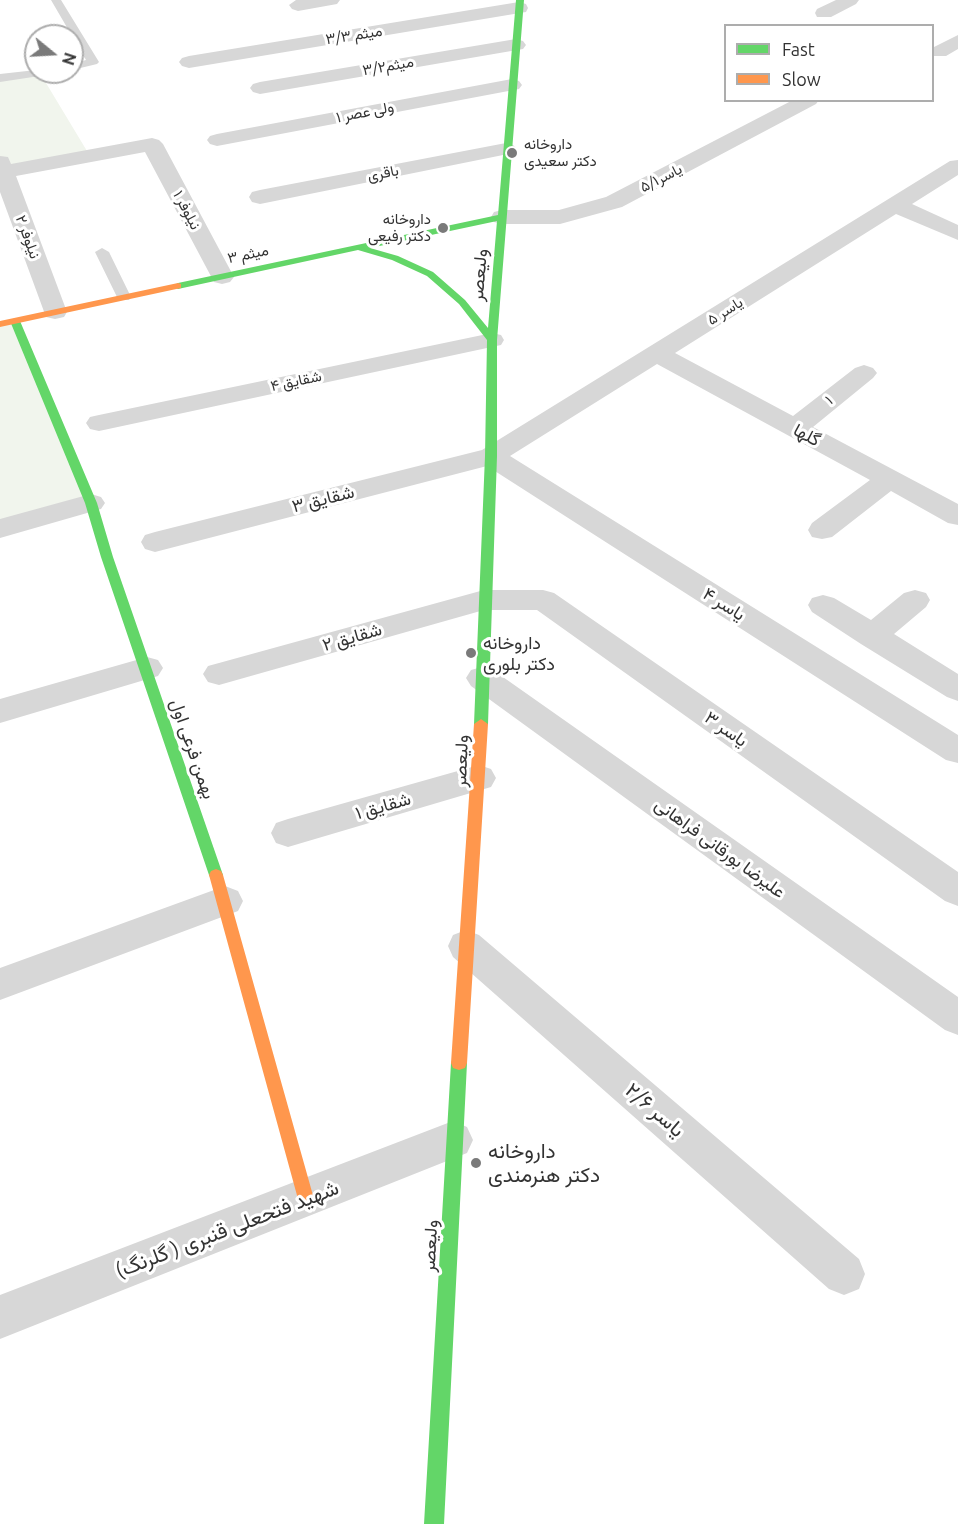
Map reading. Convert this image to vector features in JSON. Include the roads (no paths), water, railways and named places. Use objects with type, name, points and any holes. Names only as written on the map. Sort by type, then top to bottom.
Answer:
[{"type":"main road","name":"ولیعصر","points":[[434,1524],[453,1140],[478,778],[491,456],[492,340],[506,148],[520,4]]},
{"type":"main road","name":"میثم ۳","points":[[0,324],[502,218]]},
{"type":"main road","points":[[358,248],[395,258],[430,274],[462,302],[492,340]]},
{"type":"main road","name":"بهمن فرعی اول","points":[[15,321],[91,503],[107,557],[147,668],[225,901],[306,1199]]},
{"type":"street","points":[[298,5],[331,0]]},
{"type":"street","points":[[824,14],[850,0]]},
{"type":"street","name":"میثم ۳/۳","points":[[189,62],[520,4]]},
{"type":"street","points":[[939,52],[958,41]]},
{"type":"street","name":"میثم۳/۲","points":[[260,88],[516,45]]},
{"type":"street","name":"ولی عصر ۱","points":[[217,140],[512,85]]},
{"type":"street","name":"یاسر۵/۱","points":[[502,218],[560,218],[614,202],[805,102]]},
{"type":"street","name":"نیلوفر ۱","points":[[2,167],[152,144],[222,277]]},
{"type":"street","name":"باقری","points":[[260,197],[506,148]]},
{"type":"street","name":"یاسر ۵","points":[[491,456],[958,166]]},
{"type":"street","name":"نیلوفر ۲","points":[[2,167],[55,312]]},
{"type":"street","points":[[895,205],[958,233]]},
{"type":"street","name":"شقایق ۴","points":[[99,423],[492,340]]},
{"type":"street","name":"گلها","points":[[656,353],[958,516]]},
{"type":"street","name":"۱","points":[[795,428],[864,373]]},
{"type":"street","name":"شقایق ۳","points":[[155,542],[491,456]]},
{"type":"street","name":"یاسر ۴","points":[[491,456],[958,751]]},
{"type":"street","points":[[822,530],[889,479]]},
{"type":"street","points":[[0,529],[91,503]]},
{"type":"street","name":"شقایق ۲","points":[[219,674],[484,600]]},
{"type":"street","name":"یاسر ۳","points":[[484,600],[543,600],[958,891]]},
{"type":"street","points":[[872,636],[915,600]]},
{"type":"street","points":[[823,605],[958,689]]},
{"type":"street","points":[[0,711],[147,668]]},
{"type":"street","points":[[884,705],[927,670]]},
{"type":"street","name":"علیرضا بورقانی فراهانی","points":[[482,678],[958,1018]]},
{"type":"street","name":"شقایق ۱","points":[[288,833],[478,778]]},
{"type":"street","points":[[0,984],[225,901]]},
{"type":"street","name":"یاسر ۲/۶","points":[[466,946],[844,1275]]},
{"type":"street","name":"شهید فتحعلی قنبری ( گلرنگ)","points":[[0,1317],[453,1140]]},
{"type":"lane","points":[[56,0],[70,24]]},
{"type":"lane","points":[[84,47],[93,62],[84,64]]},
{"type":"lane","points":[[0,78],[24,75]]},
{"type":"lane","points":[[102,252],[124,297]]},
{"type":"place","name":"داروخانه دکتر سعیدی","points":[[512,153]]},
{"type":"place","name":"داروخانه دکتر رفیعی","points":[[443,228]]},
{"type":"place","name":"داروخانه دکتر بلوری","points":[[471,653]]},
{"type":"place","name":"داروخانه دکتر هنرمندی","points":[[476,1163]]}]
